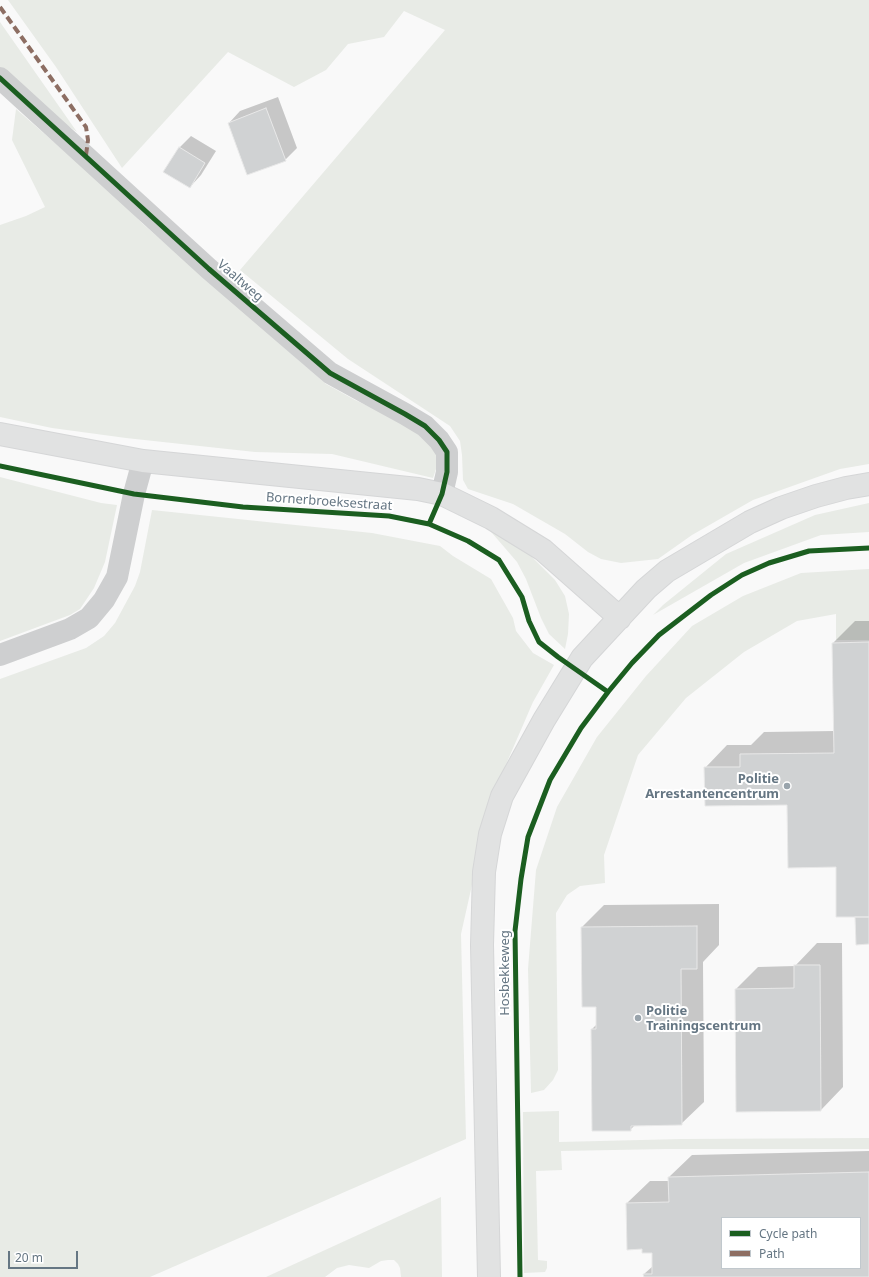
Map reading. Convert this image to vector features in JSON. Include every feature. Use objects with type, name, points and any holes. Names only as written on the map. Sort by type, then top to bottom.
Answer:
[{"type":"main road","name":"Bornerbroeksestraat","points":[[0,434],[142,461],[418,489],[442,494],[491,518],[543,550],[620,618]]},
{"type":"main road","points":[[620,618],[646,589],[667,571],[750,522],[781,508],[816,496],[869,484]]},
{"type":"main road","name":"Hosbekkeweg","points":[[489,1277],[482,945],[484,872],[490,834],[502,796],[564,686],[582,658],[620,618]]},
{"type":"street","name":"Vaaltweg","points":[[0,78],[209,269],[330,372],[425,426],[439,440],[447,452],[447,472],[442,494]]},
{"type":"street","points":[[0,655],[70,629],[89,618],[104,600],[116,577],[142,461]]},
{"type":"shaded area","points":[[8,0],[869,0],[869,464],[840,469],[753,500],[692,535],[658,559],[621,563],[601,559],[588,552],[565,534],[513,504],[468,489],[463,480],[460,441],[450,426],[348,359],[240,270],[445,30],[404,11],[384,37],[348,44],[326,70],[294,87],[228,52],[122,168],[56,67]]},
{"type":"shaded area","points":[[0,22],[77,132],[43,109],[0,67]]},
{"type":"shaded area","points":[[16,109],[116,196],[143,224],[326,384],[355,400],[413,426],[440,457],[433,478],[332,454],[255,452],[126,438],[52,428],[0,417],[0,225],[26,216],[45,207],[12,140]]},
{"type":"shaded area","points":[[0,477],[101,503],[117,505],[105,562],[94,588],[80,609],[70,615],[0,641]]},
{"type":"shaded area","points":[[869,503],[869,532],[821,535],[744,563],[653,615],[663,605],[726,554],[815,515]]},
{"type":"shaded area","points":[[152,510],[372,533],[440,546],[453,556],[491,579],[513,618],[516,631],[533,653],[554,665],[533,702],[504,769],[489,809],[461,934],[466,1139],[150,1277],[0,1277],[0,679],[86,648],[104,636],[115,623],[135,586],[140,572]]},
{"type":"shaded area","points":[[486,526],[506,537],[532,557],[555,580],[565,596],[569,614],[568,634],[565,649],[549,634],[541,618],[526,579],[517,562]]},
{"type":"shaded area","points":[[869,569],[869,640],[836,640],[836,614],[797,621],[744,652],[686,698],[638,755],[604,855],[605,883],[580,886],[567,895],[556,913],[558,1070],[553,1080],[544,1090],[531,1093],[528,969],[536,870],[557,807],[597,737],[646,676],[692,626],[743,596],[801,573]]},
{"type":"shaded area","points":[[559,1111],[559,1142],[682,1139],[869,1138],[869,1149],[666,1149],[561,1151],[562,1170],[536,1171],[538,1260],[547,1261],[547,1268],[545,1272],[524,1273],[523,1112]]},
{"type":"shaded area","points":[[441,1197],[442,1277],[401,1277],[398,1264],[394,1260],[388,1260],[381,1261],[369,1268],[349,1265],[337,1268],[325,1277],[266,1277]]},
{"type":"building","points":[[266,108],[286,161],[247,175],[228,123]]},
{"type":"building","points":[[179,147],[205,163],[190,188],[163,172]]},
{"type":"building","name":"Politie Arrestantencentrum","points":[[869,642],[869,917],[836,917],[836,867],[788,868],[787,805],[705,806],[704,767],[740,767],[740,754],[834,753],[832,643]]},
{"type":"building","points":[[855,917],[869,917],[869,944],[856,945]]},
{"type":"building","name":"Politie Trainingscentrum","points":[[697,926],[697,969],[681,969],[682,1125],[631,1126],[631,1131],[592,1131],[591,1029],[596,1029],[596,1007],[582,1007],[581,927]]},
{"type":"building","points":[[794,965],[820,965],[821,1111],[736,1112],[735,989],[794,988]]},
{"type":"building","points":[[869,1172],[869,1277],[644,1277],[643,1274],[652,1274],[652,1253],[642,1253],[642,1249],[627,1250],[626,1203],[669,1202],[668,1177]]},
{"type":"marked path","points":[[0,7],[86,127],[88,140],[86,155]]},
{"type":"cycle path","points":[[0,78],[209,269],[330,373],[425,426],[439,440],[447,452],[447,472],[442,494],[429,524]]},
{"type":"cycle path","points":[[0,466],[134,494],[243,507],[389,516],[429,524],[468,541],[499,560],[522,597],[529,621],[539,642],[608,692]]},
{"type":"cycle path","points":[[520,1277],[515,931],[528,837],[550,780],[581,728],[632,663],[659,635],[711,595],[742,575],[769,563],[809,551],[869,548]]},
{"type":"place","name":"Politie Arrestantencentrum","points":[[787,786]]},
{"type":"place","name":"Politie Trainingscentrum","points":[[638,1018]]}]
